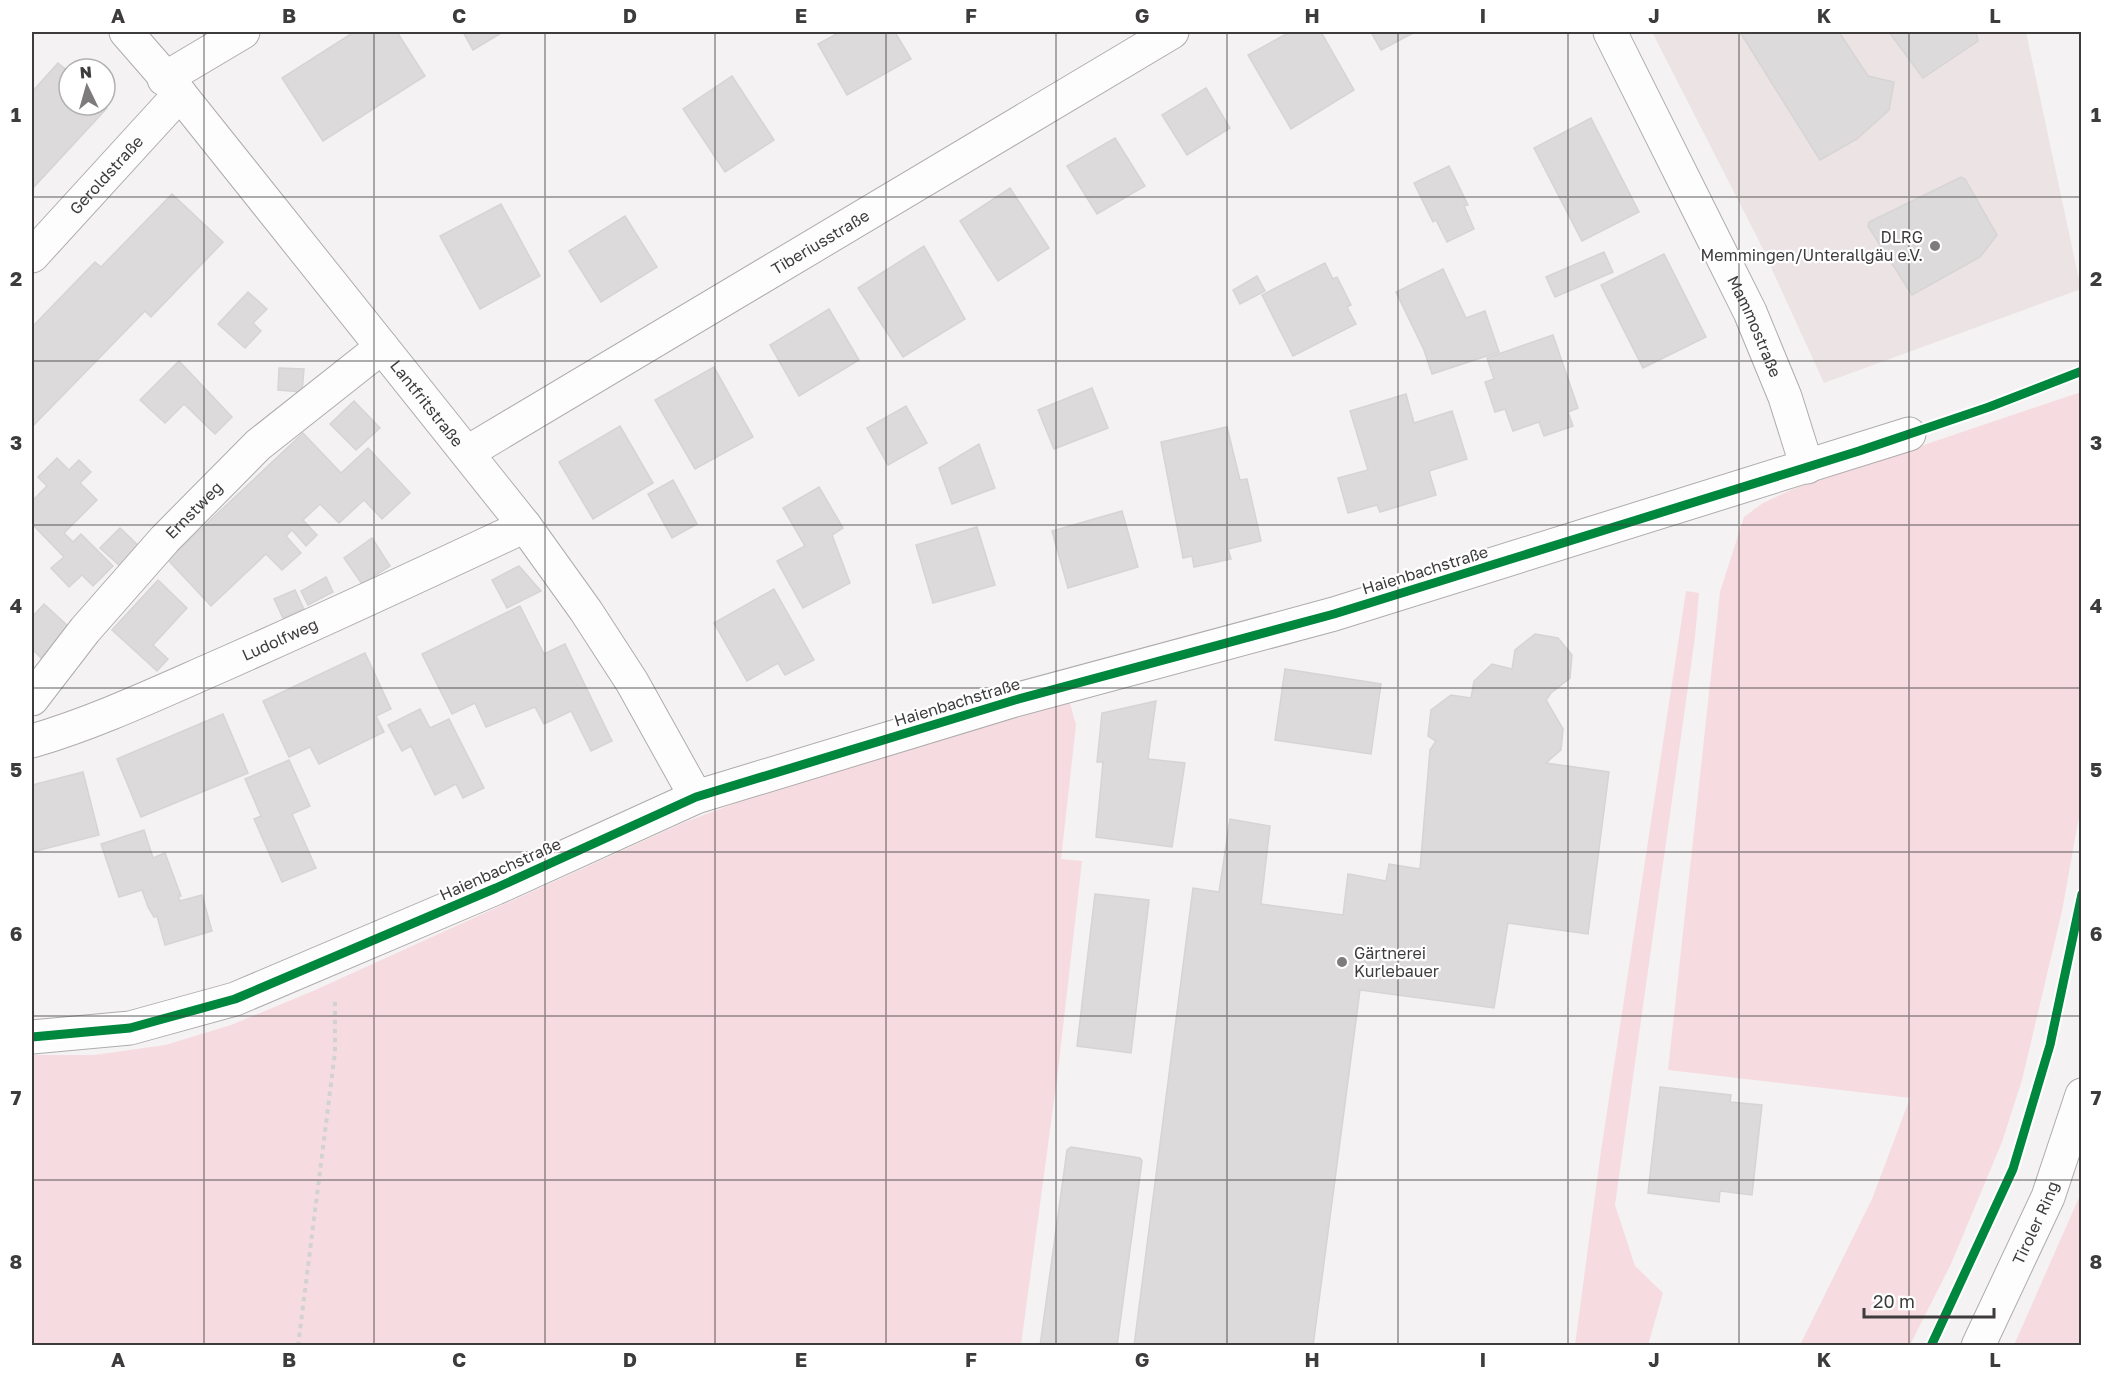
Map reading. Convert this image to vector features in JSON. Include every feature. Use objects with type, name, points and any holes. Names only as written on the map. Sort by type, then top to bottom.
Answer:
[{"type":"street","name":"Lantfritstraße","points":[[126,32],[468,452],[525,526],[586,611],[632,682],[696,797]]},
{"type":"street","name":"Geroldstraße","points":[[32,256],[172,86],[243,32]]},
{"type":"street","name":"Tiberiusstraße","points":[[468,452],[1172,32]]},
{"type":"street","name":"Mammostraße","points":[[1610,32],[1750,312],[1785,397],[1807,467]]},
{"type":"street","name":"Ernstweg","points":[[32,699],[85,630],[165,539],[258,445],[382,347]]},
{"type":"street","name":"Haienbachstraße","points":[[32,1037],[130,1028],[235,999],[496,888],[696,797],[1015,700],[1334,614],[1909,434]]},
{"type":"street","name":"Ludolfweg","points":[[32,741],[61,732],[220,666],[364,602],[525,526]]},
{"type":"street","name":"Tiroler Ring","points":[[1978,1346],[2048,1197],[2082,1095]]},
{"type":"path","points":[[298,1346],[335,1052],[333,958]]},
{"type":"shaded area","points":[[1652,32],[2026,32],[2081,289],[1824,383],[1758,239]]},
{"type":"shaded area","points":[[2081,392],[2082,800],[2062,911],[2022,1080],[2002,1142],[1951,1264],[1910,1345],[1800,1345],[1872,1199],[1910,1098],[1668,1070],[1720,592],[1744,517],[1763,503],[1793,489]]},
{"type":"shaded area","points":[[1686,591],[1699,593],[1695,637],[1615,1205],[1635,1266],[1663,1293],[1648,1345],[1575,1345],[1600,1158]]},
{"type":"shaded area","points":[[1070,703],[1076,725],[1061,859],[1082,861],[1058,1071],[1021,1345],[32,1346],[32,1055],[94,1055],[165,1045],[231,1025],[313,991],[685,822],[798,780]]},
{"type":"shaded area","points":[[2081,1193],[2081,1345],[2014,1345]]},
{"type":"building","points":[[354,32],[397,32],[425,76],[323,141],[282,78]]},
{"type":"building","points":[[463,32],[503,32],[473,50]]},
{"type":"building","points":[[840,32],[895,32],[911,59],[847,95],[818,44]]},
{"type":"building","points":[[1290,32],[1321,32],[1354,90],[1291,129],[1248,55]]},
{"type":"building","points":[[1371,32],[1415,32],[1381,50]]},
{"type":"building","points":[[1740,32],[1839,32],[1868,76],[1894,82],[1889,110],[1857,139],[1820,160]]},
{"type":"building","points":[[1889,32],[1976,32],[1978,41],[1923,78]]},
{"type":"building","points":[[57,64],[57,117],[99,117],[32,189],[32,92]]},
{"type":"building","points":[[732,76],[774,140],[725,172],[683,109]]},
{"type":"building","points":[[1206,88],[1230,128],[1187,155],[1162,115]]},
{"type":"building","points":[[1591,118],[1639,212],[1582,241],[1534,148]]},
{"type":"building","points":[[1115,138],[1145,186],[1097,214],[1067,166]]},
{"type":"building","points":[[1449,166],[1468,205],[1464,206],[1474,229],[1447,242],[1436,220],[1433,222],[1414,183]]},
{"type":"building","name":"DLRG Memmingen/Unterallgäu e.V.","points":[[1961,177],[1965,179],[1997,235],[1980,257],[1912,295],[1868,226],[1869,222]]},
{"type":"building","points":[[1010,188],[1049,248],[998,281],[960,221]]},
{"type":"building","points":[[172,194],[223,242],[151,317],[145,311],[32,427],[32,327],[95,262],[101,267]]},
{"type":"building","points":[[501,204],[540,276],[480,309],[440,236]]},
{"type":"building","points":[[625,216],[657,267],[601,302],[569,251]]},
{"type":"building","points":[[924,246],[965,319],[903,357],[858,288]]},
{"type":"building","points":[[1604,252],[1613,272],[1555,297],[1546,277]]},
{"type":"building","points":[[1664,254],[1706,337],[1643,368],[1601,285]]},
{"type":"building","points":[[1325,263],[1333,279],[1337,277],[1351,305],[1347,307],[1356,324],[1293,356],[1262,295]]},
{"type":"building","points":[[1443,269],[1466,318],[1485,311],[1499,352],[1432,374],[1424,350],[1396,292]]},
{"type":"building","points":[[1257,276],[1265,291],[1240,304],[1233,290]]},
{"type":"building","points":[[248,292],[267,309],[253,323],[261,331],[245,348],[218,324]]},
{"type":"building","points":[[829,309],[859,360],[799,396],[770,345]]},
{"type":"building","points":[[1553,335],[1578,408],[1568,412],[1573,426],[1544,436],[1539,422],[1513,431],[1505,409],[1495,412],[1485,382],[1494,379],[1487,358]]},
{"type":"building","points":[[179,361],[232,417],[215,434],[184,404],[165,423],[140,400]]},
{"type":"building","points":[[714,367],[753,437],[695,469],[655,400]]},
{"type":"building","points":[[279,368],[304,369],[302,392],[278,390]]},
{"type":"building","points":[[1092,388],[1108,428],[1054,449],[1038,410]]},
{"type":"building","points":[[1406,394],[1414,423],[1452,411],[1467,459],[1429,471],[1436,495],[1380,512],[1377,505],[1348,513],[1338,478],[1368,470],[1350,411]]},
{"type":"building","points":[[354,401],[380,428],[356,450],[330,424]]},
{"type":"building","points":[[906,406],[927,443],[888,465],[867,428]]},
{"type":"building","points":[[620,426],[653,483],[593,519],[559,462]]},
{"type":"building","points":[[1227,427],[1240,480],[1247,479],[1261,541],[1228,549],[1231,559],[1194,567],[1192,556],[1183,558],[1161,442]]},
{"type":"building","points":[[303,433],[341,473],[368,448],[410,493],[382,519],[364,500],[339,523],[320,504],[303,520],[317,535],[306,546],[292,530],[286,536],[301,553],[282,570],[266,554],[211,606],[168,560]]},
{"type":"building","points":[[979,444],[995,488],[952,504],[939,468]]},
{"type":"building","points":[[57,458],[69,470],[79,460],[91,472],[80,483],[97,500],[64,533],[73,542],[81,534],[113,566],[93,586],[82,575],[69,587],[51,568],[64,557],[32,524],[32,501],[47,486],[38,477]]},
{"type":"building","points":[[673,480],[697,524],[672,538],[648,494]]},
{"type":"building","points":[[819,487],[843,528],[832,535],[850,583],[803,608],[777,561],[805,546],[783,508]]},
{"type":"building","points":[[1122,511],[1138,567],[1068,588],[1052,531]]},
{"type":"building","points":[[977,527],[995,585],[933,603],[916,545]]},
{"type":"building","points":[[120,528],[140,547],[121,567],[100,548]]},
{"type":"building","points":[[372,538],[390,566],[362,584],[344,558]]},
{"type":"building","points":[[519,566],[541,591],[507,608],[492,580]]},
{"type":"building","points":[[326,577],[333,592],[308,605],[301,591]]},
{"type":"building","points":[[158,580],[187,608],[153,645],[168,659],[157,671],[112,630]]},
{"type":"building","points":[[774,589],[814,660],[785,675],[778,663],[747,681],[714,623]]},
{"type":"building","points":[[295,590],[304,609],[283,618],[274,599]]},
{"type":"building","points":[[44,604],[69,627],[41,658],[32,649],[32,617]]},
{"type":"building","points":[[520,606],[544,654],[565,644],[612,741],[591,751],[571,711],[544,724],[535,707],[486,727],[475,703],[452,714],[422,654]]},
{"type":"building","name":"Gärtnerei Kurlebauer","points":[[1535,634],[1558,638],[1572,655],[1570,678],[1546,700],[1563,729],[1561,750],[1546,763],[1609,772],[1588,934],[1508,923],[1494,1008],[1360,990],[1313,1346],[1134,1346],[1193,888],[1219,892],[1230,819],[1270,826],[1261,904],[1343,915],[1348,874],[1386,881],[1389,864],[1420,869],[1430,750],[1436,741],[1428,736],[1431,710],[1451,695],[1471,698],[1474,681],[1492,664],[1512,669],[1515,650]]},
{"type":"building","points":[[365,653],[391,709],[376,716],[384,732],[319,764],[310,747],[289,757],[263,701]]},
{"type":"building","points":[[1285,669],[1381,684],[1371,754],[1275,740]]},
{"type":"building","points":[[1156,701],[1148,759],[1185,763],[1172,847],[1096,837],[1103,762],[1097,762],[1102,713]]},
{"type":"building","points":[[420,709],[430,728],[449,719],[484,788],[463,798],[456,784],[435,795],[411,746],[402,751],[388,725]]},
{"type":"building","points":[[223,714],[248,773],[141,817],[117,759]]},
{"type":"building","points":[[289,760],[310,806],[292,814],[316,868],[282,882],[254,819],[261,816],[245,779]]},
{"type":"building","points":[[83,772],[99,835],[32,852],[32,785]]},
{"type":"building","points":[[144,830],[153,858],[165,853],[181,896],[178,896],[180,901],[202,895],[212,931],[165,945],[157,916],[154,917],[148,907],[142,890],[119,897],[101,844]]},
{"type":"building","points":[[1095,894],[1149,900],[1131,1053],[1077,1046]]},
{"type":"building","points":[[1660,1087],[1731,1095],[1730,1102],[1762,1105],[1752,1195],[1720,1191],[1719,1202],[1648,1193]]},
{"type":"building","points":[[1071,1147],[1140,1158],[1142,1161],[1117,1346],[1040,1346],[1067,1150]]},
{"type":"cycle path","points":[[32,1037],[130,1028],[235,999],[496,888],[696,797],[1015,700],[1334,614],[1859,451],[1989,407],[2082,371]]},
{"type":"cycle path","points":[[1931,1346],[2013,1169],[2050,1045],[2082,894]]},
{"type":"place","name":"DLRG Memmingen/Unterallgäu e.V.","points":[[1935,246]]},
{"type":"place","name":"Gärtnerei Kurlebauer","points":[[1342,962]]}]
